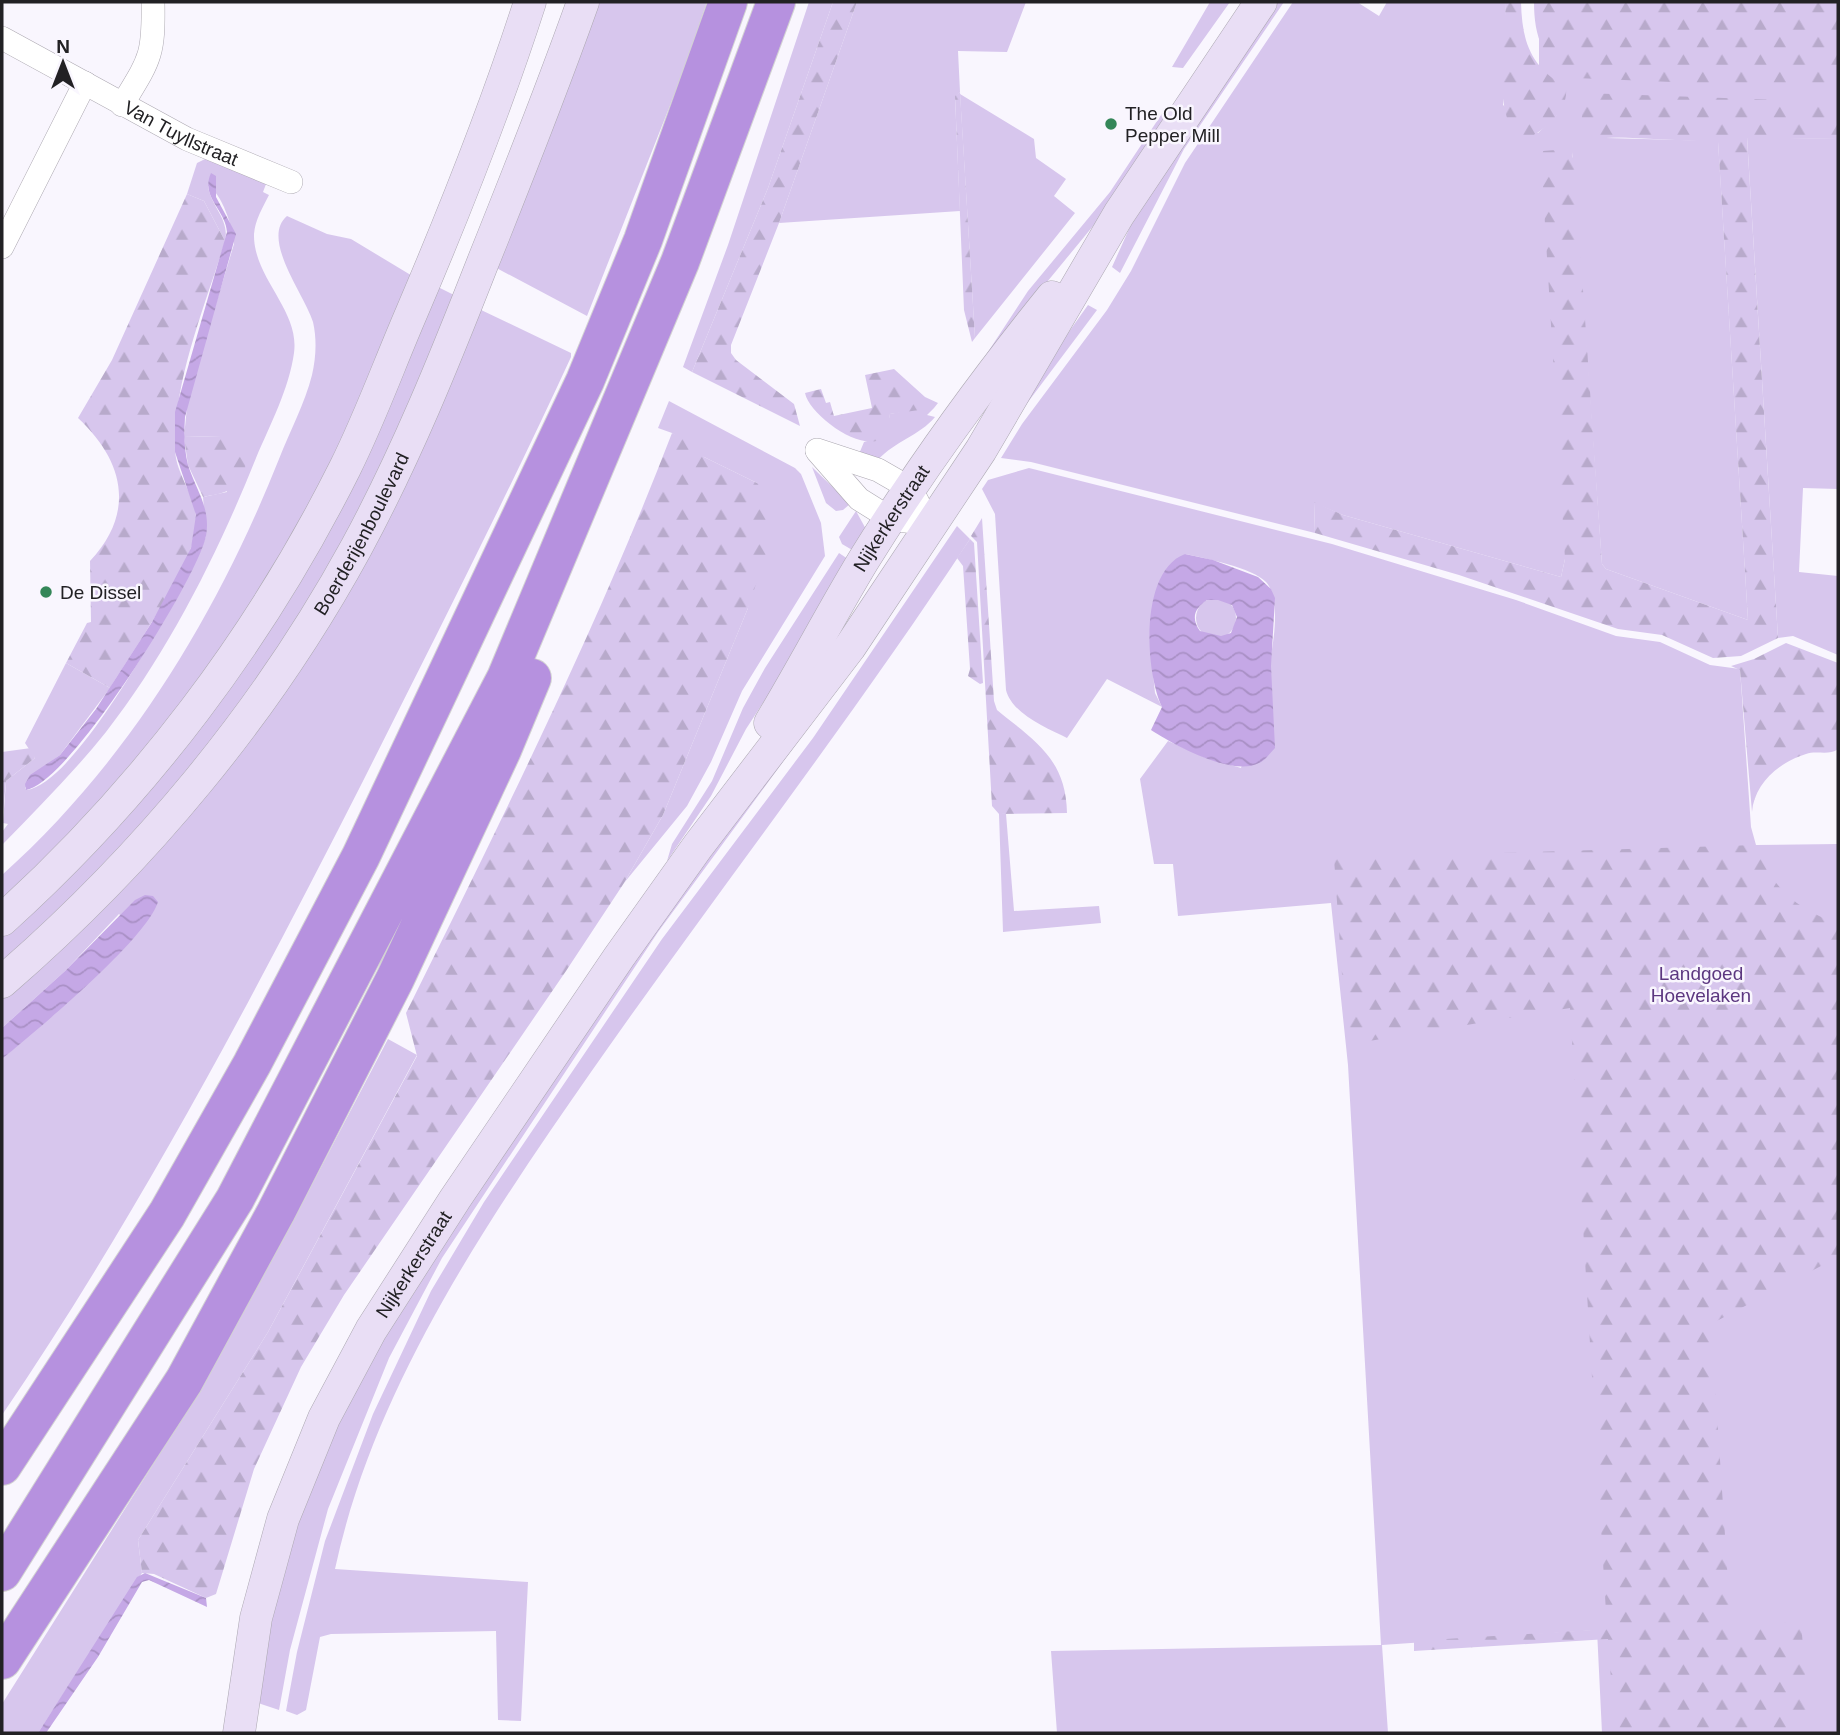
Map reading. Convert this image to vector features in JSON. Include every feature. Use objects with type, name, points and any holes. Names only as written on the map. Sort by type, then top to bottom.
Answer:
[{"type":"highway","points":[[2,1466],[167,1214],[252,1064],[361,856],[585,381],[643,240],[728,2]]},
{"type":"highway","points":[[2,1572],[235,1199],[506,678],[680,262],[776,2]]},
{"type":"highway","points":[[2,1660],[184,1381],[276,1212],[395,979],[502,750],[644,406],[680,262]]},
{"type":"main road","points":[[2,920],[128,793],[184,724],[250,634],[285,579],[347,465],[425,283],[496,108],[530,2]]},
{"type":"main road","name":"Boerderijenboulevard","points":[[2,982],[80,911],[159,827],[220,752],[284,664],[355,549],[385,490],[484,261],[551,93],[583,2]]},
{"type":"main road","name":"Nijkerkerstraat","points":[[239,1733],[252,1640],[274,1551],[311,1447],[342,1382],[455,1199],[698,846],[850,647],[929,524],[981,450],[1119,214],[1261,2]]},
{"type":"main road","name":"Nijkerkerstraat","points":[[698,846],[863,562],[891,519],[985,380],[1119,214]]},
{"type":"street","points":[[122,105],[150,60],[154,39],[153,2]]},
{"type":"street","name":"Van Tuyllstraat","points":[[2,38],[122,105],[236,162],[291,182]]},
{"type":"street","points":[[2,247],[85,83]]},
{"type":"street","points":[[817,450],[878,470],[911,489],[929,524],[891,519],[859,499],[817,450]]},
{"type":"green space","points":[[587,2],[707,2],[684,70],[587,316],[489,264]]},
{"type":"green space","points":[[809,2],[833,2],[768,188],[692,372],[683,367],[728,245]]},
{"type":"green space","points":[[833,2],[857,2],[779,223],[731,345],[731,353],[736,360],[794,404],[800,426],[692,372],[768,188]]},
{"type":"green space","points":[[857,2],[1026,2],[1007,52],[958,51],[960,92],[955,97],[960,211],[779,223]]},
{"type":"green space","points":[[1210,2],[1230,2],[1183,68],[1172,67]]},
{"type":"green space","points":[[1276,2],[1284,2],[1184,149],[1120,273],[1112,267],[1139,207]]},
{"type":"green space","points":[[1293,2],[1357,2],[1379,16],[1387,2],[1506,2],[1503,105],[1538,133],[1557,115],[1539,113],[1539,2],[1838,2],[1838,126],[1606,138],[1718,141],[1748,620],[1606,569],[1602,564],[1572,152],[1565,559],[1561,577],[1343,515],[1314,503],[1315,533],[1031,462],[1001,458],[1022,424],[1107,310],[1131,271],[1185,163]]},
{"type":"green space","points":[[1506,2],[1521,2],[1523,29],[1530,52],[1544,71],[1566,87],[1566,97],[1559,113],[1546,127],[1522,142],[1512,130],[1503,96],[1502,56]]},
{"type":"green space","points":[[1534,2],[1838,2],[1838,89],[1576,78],[1556,65],[1543,48],[1536,26]]},
{"type":"green space","points":[[960,92],[975,338],[972,342],[964,310],[955,96]]},
{"type":"green space","points":[[1584,93],[1838,102],[1838,139],[1747,138],[1778,638],[1741,656],[1713,658],[1662,635],[1618,629],[1459,575],[1315,533],[1314,502],[1343,515],[1561,577],[1565,559],[1541,157],[1543,151],[1568,149],[1574,160],[1602,564],[1606,569],[1748,620],[1718,142],[1590,136],[1581,126]]},
{"type":"green space","points":[[960,94],[1034,139],[1036,158],[1066,179],[1054,196],[1075,213],[975,338]]},
{"type":"green space","points":[[1163,112],[1168,117],[1098,220],[982,361],[1028,291],[1110,192]]},
{"type":"green space","points":[[1747,137],[1838,139],[1838,489],[1803,488],[1799,572],[1838,576],[1838,655],[1793,636],[1778,638]]},
{"type":"green space","points":[[207,158],[266,184],[263,192],[269,195],[254,234],[261,265],[284,308],[294,337],[294,353],[288,380],[225,530],[190,600],[151,668],[94,747],[2,845],[2,832],[8,824],[3,823],[6,781],[35,758],[25,743],[66,663],[110,688],[60,755],[39,770],[25,788],[27,790],[48,779],[73,756],[124,685],[171,607],[201,550],[206,536],[203,497],[227,492],[221,436],[184,437],[188,397],[234,244],[226,212],[213,190],[208,186],[223,219],[225,241],[204,201],[187,194],[197,163]]},
{"type":"green space","points":[[187,194],[204,201],[225,241],[192,343],[176,422],[176,458],[194,508],[196,529],[192,545],[173,587],[110,688],[66,663],[87,623],[91,622],[90,561],[105,543],[119,506],[114,469],[94,434],[78,418],[112,360]]},
{"type":"green space","points":[[287,216],[327,234],[351,239],[419,280],[333,479],[186,713],[2,912],[2,875],[48,831],[129,735],[197,629],[254,517],[301,406],[309,386],[316,348],[313,322],[281,253],[280,226]]},
{"type":"green space","points":[[434,285],[460,298],[349,546],[198,770],[2,974],[2,928],[177,743]]},
{"type":"green space","points":[[1088,305],[1097,310],[1022,410],[1036,378]]},
{"type":"green space","points":[[479,309],[571,353],[571,357],[414,679],[235,1027],[100,1263],[2,1415],[2,1059],[99,973],[137,931],[119,914],[65,971],[2,1028],[2,990],[208,777]]},
{"type":"green space","points":[[894,369],[925,397],[938,403],[934,408],[890,414],[889,428],[881,439],[871,442],[844,433],[830,424],[818,414],[805,393],[821,389],[826,403],[830,402],[834,416],[872,408],[865,375]]},
{"type":"green space","points":[[669,401],[795,468],[801,474],[821,523],[825,556],[742,691],[711,762],[687,806],[624,883],[663,815],[748,608],[757,483],[704,457],[672,433],[658,428]]},
{"type":"green space","points":[[934,408],[927,415],[935,417],[929,424],[878,460],[859,454],[864,442],[883,433],[890,414]]},
{"type":"green space","points":[[672,433],[701,448],[704,457],[757,483],[772,502],[777,521],[748,608],[663,815],[624,883],[344,1295],[301,1367],[254,1469],[216,1594],[206,1598],[154,1574],[142,1573],[138,1540],[268,1332],[417,1056],[406,1013],[579,653],[643,507]]},
{"type":"green space","points":[[221,436],[229,440],[241,453],[244,475],[239,483],[228,491],[203,497],[188,465],[184,437]]},
{"type":"green space","points":[[812,467],[850,504],[843,510],[836,511],[826,503]]},
{"type":"green space","points":[[1029,468],[1332,544],[1516,600],[1616,636],[1660,642],[1710,665],[1740,669],[1751,827],[1756,845],[1838,844],[1838,1733],[1602,1733],[1597,1630],[1382,1645],[1388,1733],[1057,1733],[1051,1651],[1381,1645],[1348,1065],[1331,903],[1178,916],[1173,864],[1154,864],[1140,779],[1168,741],[1204,757],[1241,768],[1268,672],[1275,618],[1273,597],[1266,582],[1251,572],[1185,554],[1151,654],[1155,693],[1162,707],[1107,679],[1067,738],[1040,725],[1015,706],[1006,690],[995,514],[982,489],[988,480]]},
{"type":"green space","points":[[856,511],[867,531],[859,554],[842,544],[839,537]]},
{"type":"green space","points":[[982,518],[994,701],[997,710],[1036,742],[1054,765],[1061,778],[1067,813],[999,814],[992,806],[977,542],[971,536]]},
{"type":"green space","points":[[957,526],[970,539],[830,741],[638,1005],[512,1188],[438,1309],[405,1372],[377,1436],[353,1502],[335,1569],[528,1582],[521,1721],[498,1720],[496,1631],[331,1634],[320,1637],[306,1710],[297,1715],[286,1711],[297,1652],[325,1541],[373,1414],[431,1291],[484,1202],[662,939],[813,738]]},
{"type":"green space","points":[[970,539],[974,543],[983,683],[980,684],[968,676],[970,669],[963,566],[957,558]]},
{"type":"green space","points":[[839,553],[854,563],[746,729],[711,796],[667,861],[672,844],[712,781],[743,708],[765,668]]},
{"type":"green space","points":[[1216,598],[1230,604],[1236,618],[1230,632],[1216,638],[1202,632],[1196,618],[1202,604]]},
{"type":"green space","points":[[1786,643],[1838,663],[1838,749],[1806,754],[1786,762],[1763,783],[1757,792],[1752,812],[1740,670],[1731,666],[1754,659]]},
{"type":"green space","points":[[846,676],[658,932],[442,1258],[389,1358],[328,1509],[290,1650],[279,1710],[255,1702],[273,1600],[318,1462],[376,1346],[652,930]]},
{"type":"green space","points":[[31,748],[35,758],[6,781],[2,823],[2,752]]},
{"type":"green space","points":[[999,814],[1006,814],[1014,911],[1099,906],[1101,923],[1003,932]]},
{"type":"green space","name":"Landgoed Hoevelaken","points":[[1756,845],[1770,874],[1787,895],[1810,911],[1838,924],[1838,1257],[1711,1324],[1731,1626],[1801,1622],[1810,1733],[1615,1733],[1608,1639],[1414,1651],[1414,1641],[1607,1629],[1570,1008],[1363,1042],[1346,1033],[1334,858]]},
{"type":"green space","points":[[388,1039],[417,1055],[268,1332],[138,1540],[142,1573],[38,1733],[2,1733],[2,1704],[181,1420],[284,1238]]},
{"type":"water","points":[[211,173],[216,176],[216,197],[236,234],[185,417],[187,459],[205,508],[206,536],[180,593],[129,677],[71,754],[46,779],[26,790],[25,784],[30,775],[60,755],[96,709],[152,622],[191,548],[196,515],[175,452],[175,412],[227,232],[226,224],[209,189]]},
{"type":"water","points":[[1185,554],[1213,560],[1258,577],[1271,589],[1275,598],[1271,666],[1275,748],[1259,763],[1234,766],[1219,763],[1188,751],[1151,730],[1162,707],[1152,670],[1150,623],[1153,600],[1160,580],[1170,564]],"holes":[[[1207,600],[1218,600],[1232,605],[1237,617],[1231,633],[1221,636],[1200,631],[1195,618],[1203,603]]]},
{"type":"water","points":[[145,895],[153,896],[158,902],[133,939],[88,984],[2,1059],[2,1028],[65,971],[135,900]]},
{"type":"water","points":[[145,1573],[206,1598],[207,1607],[149,1580],[142,1582],[98,1657],[46,1733],[38,1733],[137,1577]]},
{"type":"place","name":"The Old Pepper Mill","points":[[1111,124]]},
{"type":"place","name":"De Dissel","points":[[46,592]]}]
